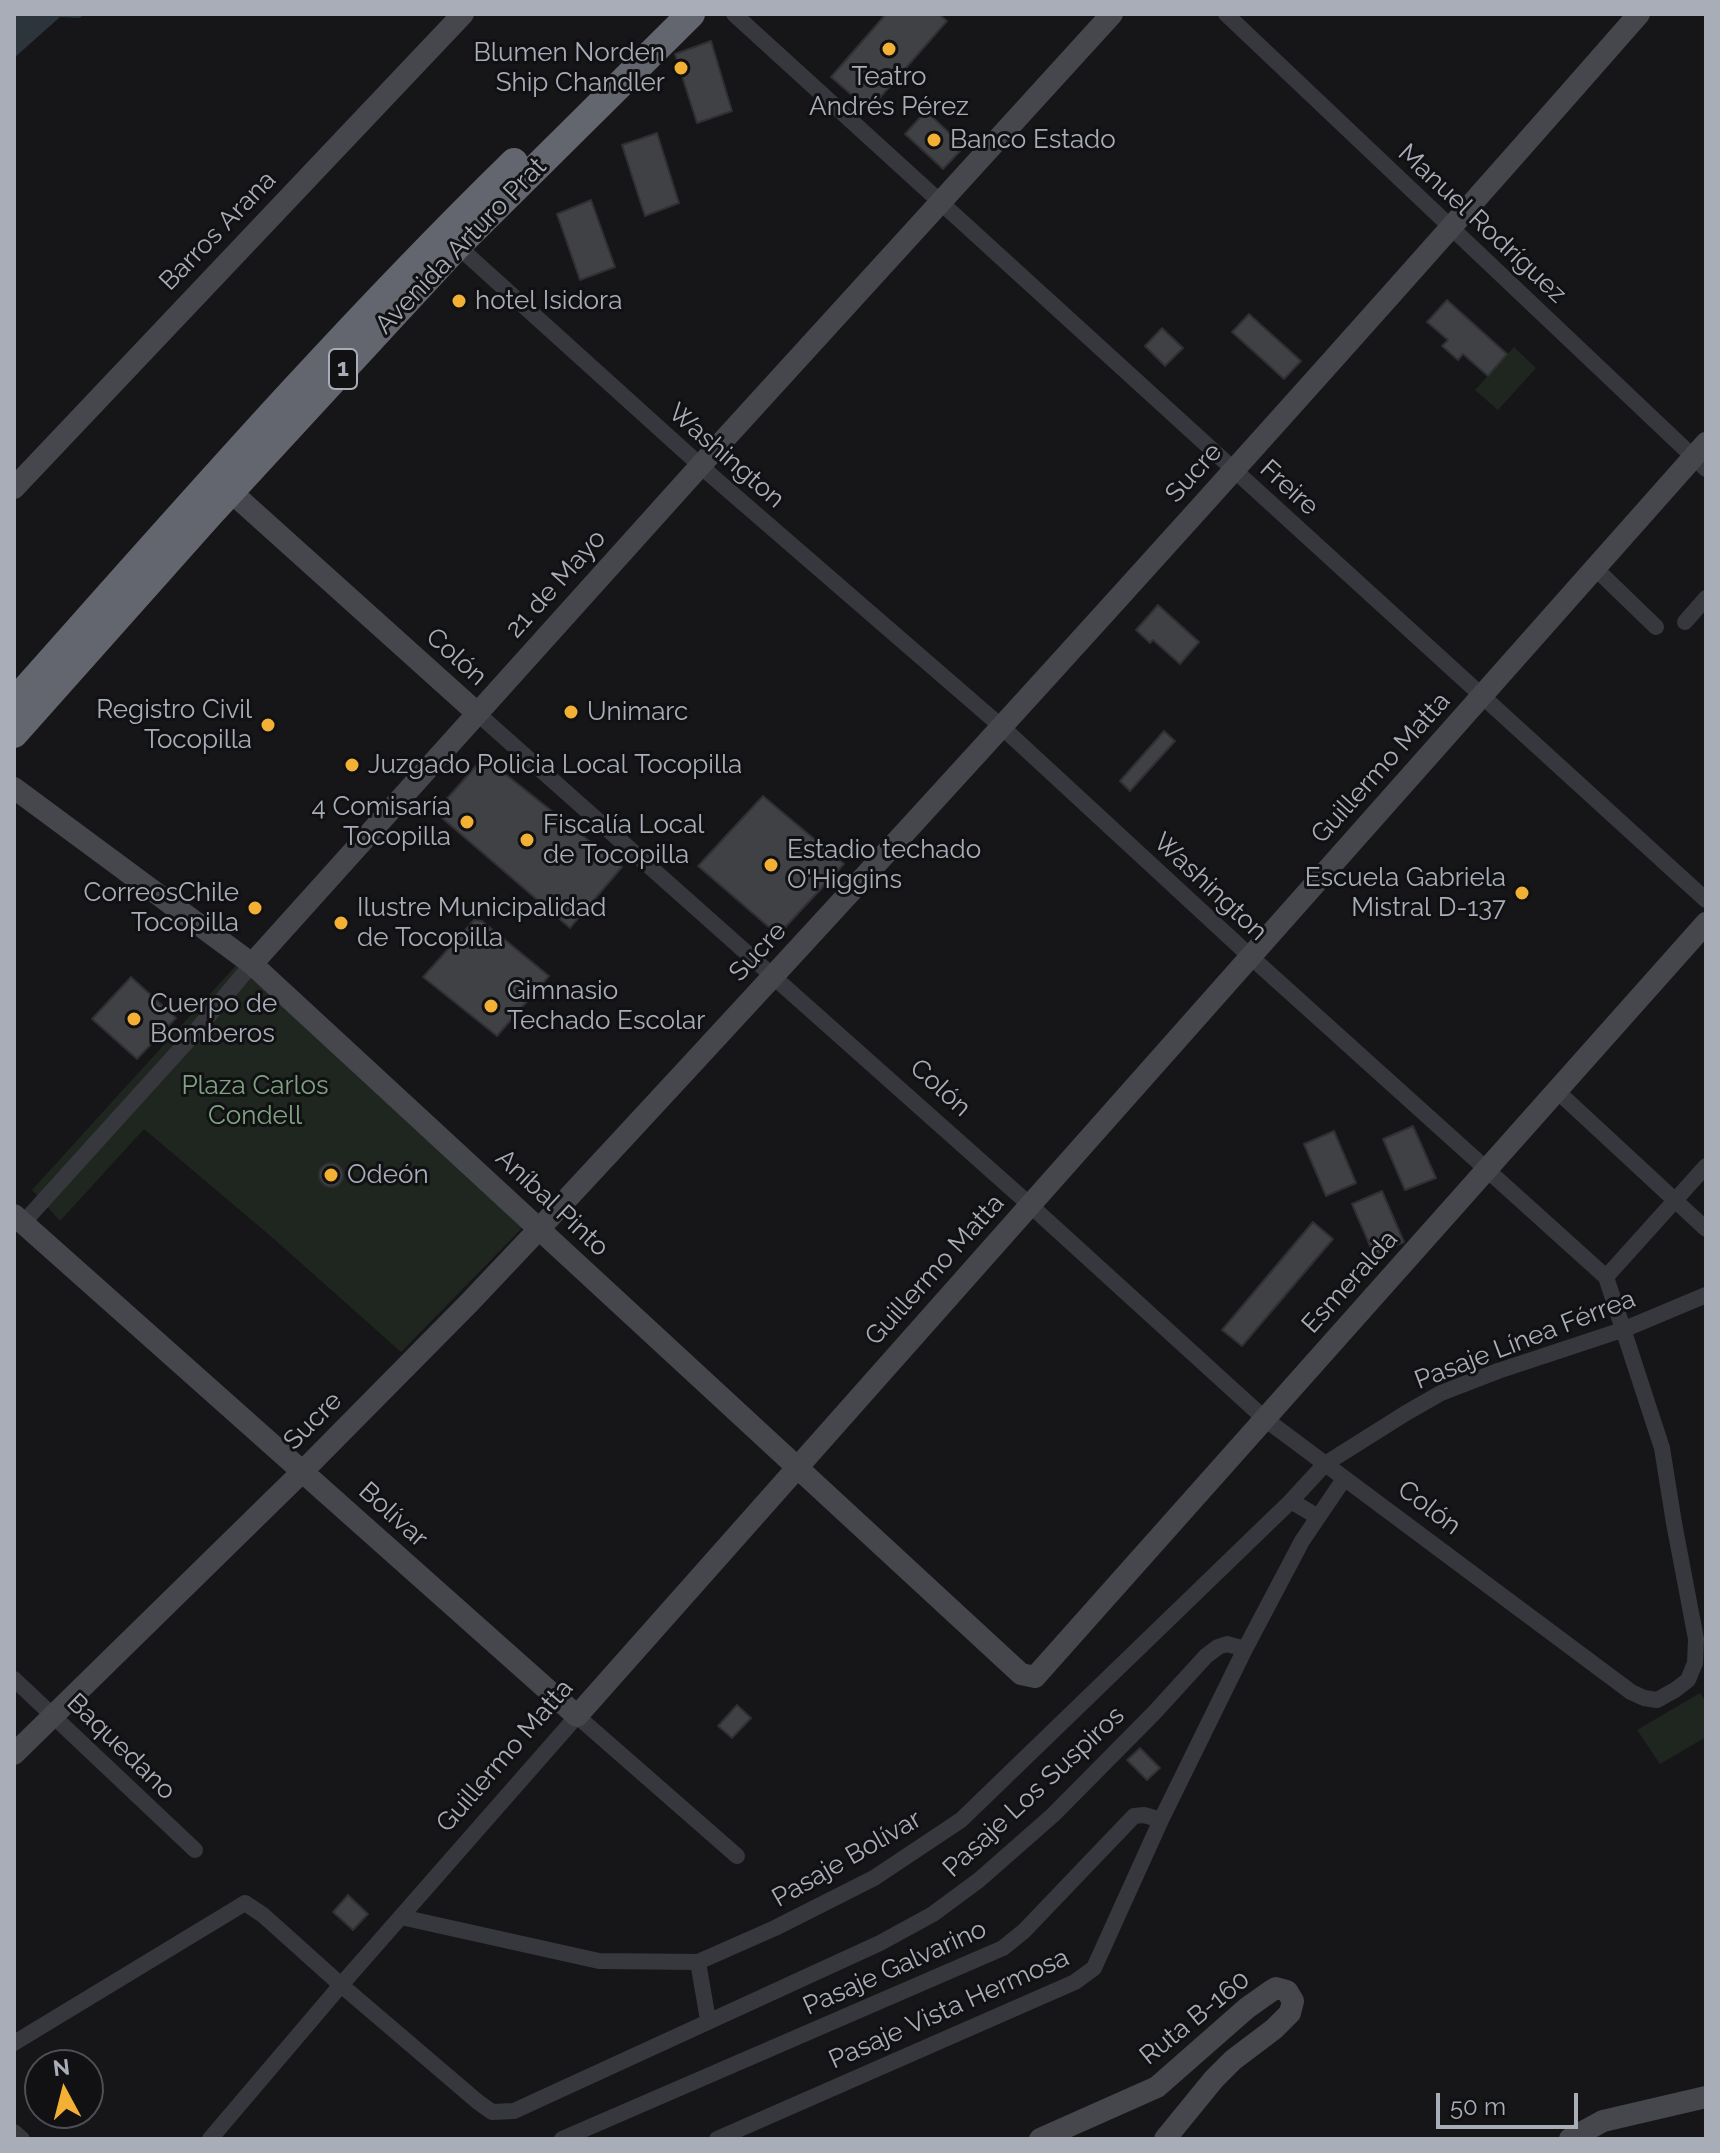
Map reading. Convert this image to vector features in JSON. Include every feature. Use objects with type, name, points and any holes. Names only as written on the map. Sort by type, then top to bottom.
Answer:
[{"type":"highway","name":"Avenida Arturo Prat","points":[[14,702],[665,14]]},
{"type":"highway","name":"Avenida Arturo Prat","points":[[450,239],[691,14]]},
{"type":"highway","name":"Avenida Arturo Prat","points":[[14,734],[222,484]]},
{"type":"street","name":"Barros Arana","points":[[14,488],[463,14]]},
{"type":"street","name":"Freire","points":[[734,14],[1706,900]]},
{"type":"street","name":"21 de Mayo","points":[[17,1224],[185,1044],[252,964],[477,713],[1112,14]]},
{"type":"street","name":"Manuel Rodríguez","points":[[1226,14],[1452,228],[1702,456]]},
{"type":"street","name":"Sucre","points":[[14,1754],[302,1472],[539,1229],[1003,728],[1452,228],[1639,14]]},
{"type":"street","name":"Washington","points":[[450,239],[700,466],[1003,728],[1606,1277],[1662,1448],[1696,1639],[1695,1663],[1688,1680],[1657,1700]]},
{"type":"street","name":"Guillermo Matta","points":[[210,2139],[341,1985],[798,1466],[1595,568],[1702,456]]},
{"type":"street","name":"Colón","points":[[222,484],[1030,1205],[1265,1419],[1631,1692],[1657,1700]]},
{"type":"street","points":[[1595,568],[1656,627]]},
{"type":"street","points":[[1685,622],[1706,598]]},
{"type":"street","name":"Aníbal Pinto","points":[[14,788],[252,964],[1021,1674],[1035,1677]]},
{"type":"street","name":"Esmeralda","points":[[1035,1677],[1706,923]]},
{"type":"street","points":[[1557,1091],[1706,1229]]},
{"type":"street","points":[[1606,1277],[1706,1166]]},
{"type":"street","name":"Bolívar","points":[[17,1224],[737,1856]]},
{"type":"street","name":"Pasaje Línea Férrea","points":[[1325,1464],[1441,1393],[1625,1329],[1706,1295]]},
{"type":"street","name":"Pasaje Bolívar","points":[[401,1917],[599,1961],[698,1962],[775,1928],[874,1878],[961,1820],[1291,1501],[1325,1464]]},
{"type":"street","points":[[1161,1820],[1302,1541],[1344,1479]]},
{"type":"street","points":[[1291,1501],[1318,1517]]},
{"type":"street","name":"Pasaje Los Suspiros","points":[[341,1985],[478,2102],[492,2112],[514,2111],[880,1943],[933,1914],[979,1880],[1053,1815],[1206,1656],[1227,1644],[1245,1649]]},
{"type":"street","name":"Baquedano","points":[[14,1679],[195,1850]]},
{"type":"street","name":"Pasaje Galvarino","points":[[562,2139],[1003,1948],[1024,1931],[1134,1816],[1144,1815],[1161,1820]]},
{"type":"street","name":"Pasaje Vista Hermosa","points":[[717,2139],[1075,1982],[1094,1968],[1161,1820]]},
{"type":"street","points":[[14,2043],[245,1903],[263,1915],[341,1985]]},
{"type":"street","points":[[698,1962],[708,2020]]},
{"type":"street","name":"Ruta B-160","points":[[1040,2139],[1157,2087],[1259,2000],[1276,1988],[1287,1991],[1293,2001],[1290,2013],[1214,2079],[1165,2139]]},
{"type":"street","points":[[1570,2139],[1603,2121],[1706,2097]]},
{"type":"street","points":[[14,2132],[22,2139]]},
{"type":"green space","points":[[1514,347],[1536,368],[1498,410],[1475,390]]},
{"type":"green space","name":"Plaza Carlos Condell","points":[[239,962],[528,1222],[401,1352],[144,1129],[60,1221],[32,1190]]},
{"type":"green space","points":[[1700,1693],[1706,1702],[1706,1737],[1660,1764],[1637,1730]]},
{"type":"shaded area","points":[[14,14],[86,14],[79,18],[60,17],[14,58]]},
{"type":"building","name":"Teatro Andrés Pérez","points":[[886,14],[939,14],[947,21],[869,110],[831,77]]},
{"type":"building","points":[[711,41],[732,111],[697,123],[675,54]]},
{"type":"building","name":"Banco Estado","points":[[926,111],[964,147],[943,169],[905,134]]},
{"type":"building","points":[[657,133],[679,203],[645,216],[622,145]]},
{"type":"building","points":[[591,200],[615,267],[580,280],[557,214]]},
{"type":"building","points":[[1447,300],[1507,354],[1488,376],[1463,354],[1458,360],[1442,346],[1448,340],[1427,322]]},
{"type":"building","points":[[1249,314],[1301,361],[1284,379],[1232,332]]},
{"type":"building","points":[[1162,328],[1183,348],[1165,366],[1145,346]]},
{"type":"building","points":[[1158,605],[1199,642],[1180,664],[1153,640],[1150,643],[1136,630]]},
{"type":"building","points":[[1164,731],[1175,741],[1130,791],[1120,781]]},
{"type":"building","name":"Fiscalía Local de Tocopilla","points":[[484,757],[622,867],[570,928],[435,812]]},
{"type":"building","name":"Estadio techado O'Higgins","points":[[763,796],[844,864],[778,935],[698,866]]},
{"type":"building","name":"Gimnasio Techado Escolar","points":[[474,920],[482,921],[549,976],[497,1036],[423,977]]},
{"type":"building","name":"Cuerpo de Bomberos","points":[[131,977],[176,1018],[137,1059],[92,1019]]},
{"type":"building","points":[[1413,1126],[1436,1178],[1405,1190],[1383,1139]]},
{"type":"building","points":[[1334,1131],[1356,1183],[1326,1196],[1304,1144]]},
{"type":"building","name":"Odeón","points":[[331,1163],[340,1166],[343,1175],[340,1184],[331,1187],[322,1184],[319,1175],[322,1166]]},
{"type":"building","points":[[1382,1191],[1404,1242],[1374,1255],[1352,1204]]},
{"type":"building","points":[[1313,1222],[1333,1239],[1242,1346],[1222,1330]]},
{"type":"building","points":[[737,1705],[751,1718],[732,1738],[718,1726]]},
{"type":"building","points":[[1140,1748],[1160,1768],[1147,1780],[1127,1760]]},
{"type":"building","points":[[348,1895],[368,1914],[353,1930],[333,1912]]},
{"type":"place","name":"Teatro Andrés Pérez","points":[[889,49]]},
{"type":"place","name":"Blumen Norden Ship Chandler","points":[[681,68]]},
{"type":"place","name":"Banco Estado","points":[[934,140]]},
{"type":"place","name":"hotel Isidora","points":[[459,301]]},
{"type":"place","name":"Unimarc","points":[[571,712]]},
{"type":"place","name":"Registro Civil Tocopilla","points":[[268,725]]},
{"type":"place","name":"Juzgado Policia Local Tocopilla","points":[[352,765]]},
{"type":"place","name":"4 Comisaría Tocopilla","points":[[467,822]]},
{"type":"place","name":"Fiscalía Local de Tocopilla","points":[[527,840]]},
{"type":"place","name":"Estadio techado O'Higgins","points":[[771,865]]},
{"type":"place","name":"Escuela Gabriela Mistral D-137","points":[[1522,893]]},
{"type":"place","name":"CorreosChile Tocopilla","points":[[255,908]]},
{"type":"place","name":"Ilustre Municipalidad de Tocopilla","points":[[341,923]]},
{"type":"place","name":"Gimnasio Techado Escolar","points":[[491,1006]]},
{"type":"place","name":"Cuerpo de Bomberos","points":[[134,1019]]},
{"type":"place","name":"Odeón","points":[[331,1175]]}]
